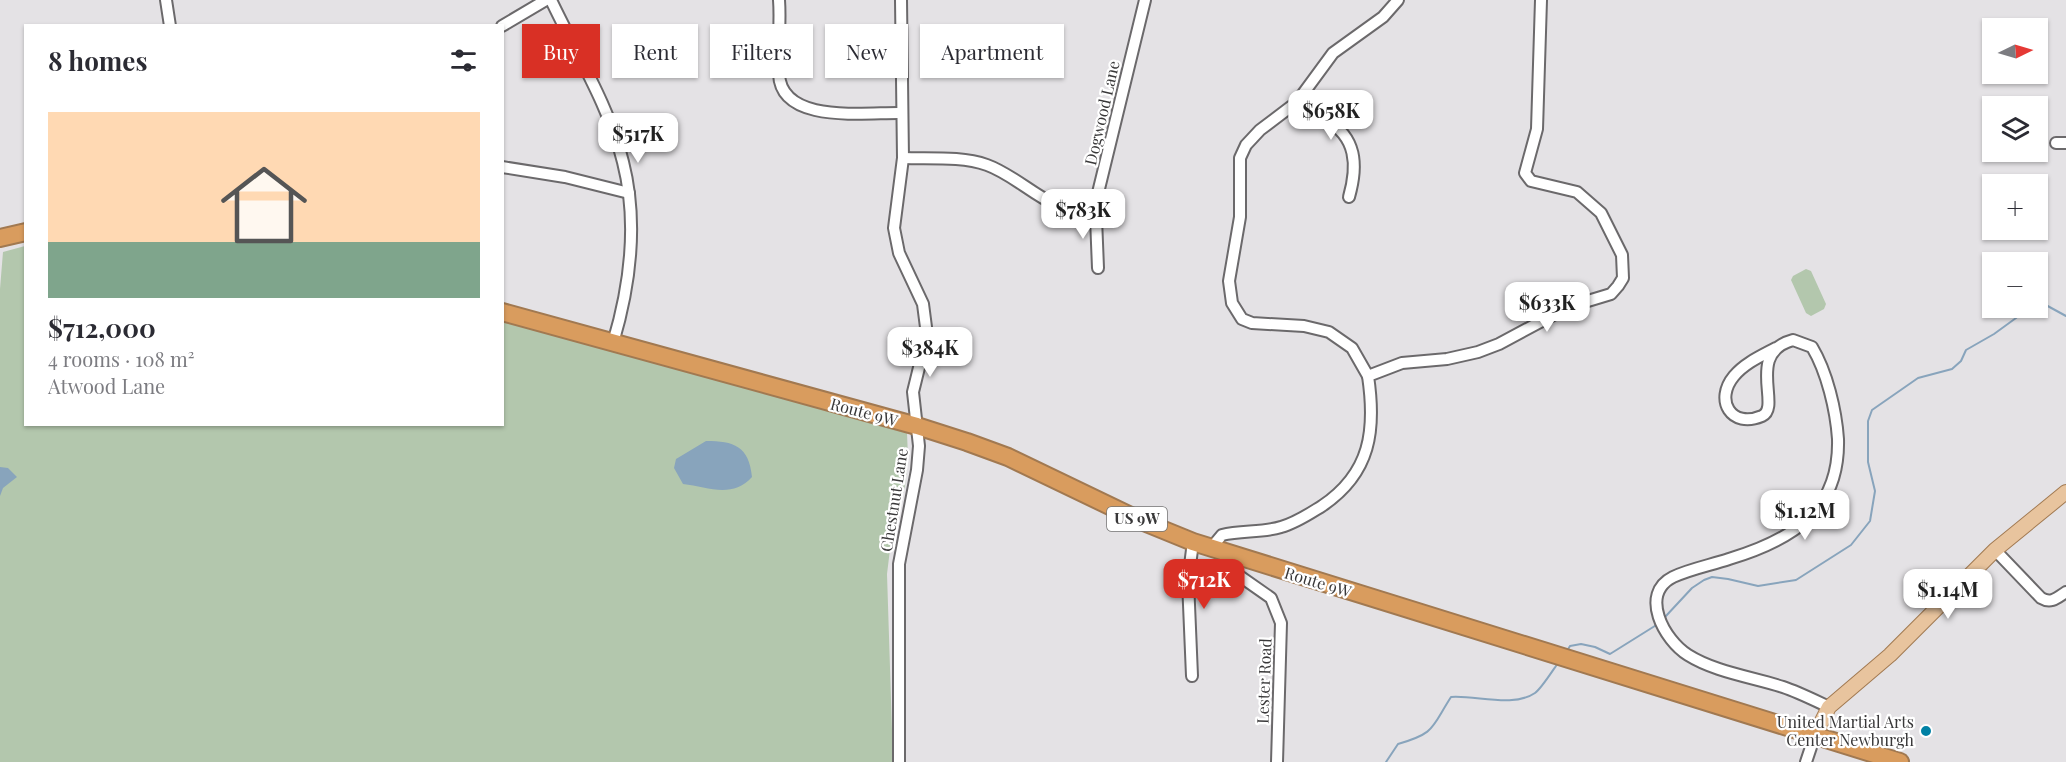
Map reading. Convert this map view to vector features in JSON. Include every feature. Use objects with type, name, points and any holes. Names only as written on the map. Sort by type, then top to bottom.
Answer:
[{"type":"highway","points":[[0,238],[24,232]]},
{"type":"highway","name":"Route 9W","points":[[504,313],[917,426],[1008,457],[1139,520],[1192,542],[1900,762]]},
{"type":"main road","points":[[1815,735],[1829,706],[1890,655],[1995,550],[2066,492]]},
{"type":"street","points":[[166,0],[170,24]]},
{"type":"street","points":[[504,25],[546,0]]},
{"type":"street","points":[[551,0],[613,131],[623,162],[629,193],[628,273],[623,312],[613,343]]},
{"type":"street","points":[[779,0],[778,76],[784,93],[792,102],[807,110],[825,112],[902,113]]},
{"type":"street","name":"Chestnut Lane","points":[[899,762],[899,564],[917,470],[914,392],[927,335],[927,318],[896,240],[895,209],[903,158],[901,0]]},
{"type":"street","name":"Dogwood Lane","points":[[1093,208],[1145,0]]},
{"type":"street","points":[[1219,550],[1222,535],[1260,531],[1297,520],[1326,503],[1348,483],[1364,460],[1370,436],[1371,397],[1368,376],[1361,360],[1342,338],[1310,327],[1252,323],[1242,319],[1232,303],[1229,281],[1240,217],[1240,158],[1251,138],[1297,102],[1328,57],[1383,18],[1398,0]]},
{"type":"street","points":[[1368,376],[1402,363],[1447,359],[1488,348],[1568,307],[1611,294],[1623,278],[1622,255],[1617,242],[1594,206],[1576,192],[1531,180],[1525,173],[1537,129],[1541,0]]},
{"type":"street","points":[[1297,102],[1309,113],[1323,119],[1346,136],[1355,159],[1349,197]]},
{"type":"street","points":[[903,158],[967,161],[986,165],[1067,210],[1088,212],[1093,208],[1096,218],[1098,268]]},
{"type":"street","points":[[504,167],[564,177],[629,193]]},
{"type":"street","points":[[1776,348],[1769,360],[1766,373],[1768,411],[1762,416],[1736,418],[1730,415],[1726,405],[1729,383],[1752,361],[1776,348],[1793,340],[1812,347],[1832,404],[1837,432],[1837,466],[1832,486],[1813,515],[1792,533],[1752,551],[1671,578],[1657,594],[1655,604],[1664,629],[1686,654],[1701,662],[1785,688],[1829,706]]},
{"type":"street","points":[[1192,542],[1188,580],[1192,676]]},
{"type":"street","name":"Lester Road","points":[[1219,550],[1232,570],[1271,598],[1281,623],[1277,762]]},
{"type":"street","points":[[1995,550],[2047,601],[2055,600],[2066,592]]},
{"type":"street","points":[[1806,762],[1815,735]]},
{"type":"green space","points":[[24,246],[24,426],[504,426],[504,321],[907,433],[908,458],[905,486],[892,533],[887,574],[893,762],[0,762],[0,289],[3,252]]},
{"type":"green space","points":[[1806,269],[1811,271],[1826,304],[1824,309],[1811,316],[1806,313],[1791,280],[1793,276]]},
{"type":"water","points":[[706,441],[725,442],[738,447],[747,458],[752,477],[744,484],[728,490],[683,484],[674,468],[676,459]]},
{"type":"water","points":[[0,467],[8,468],[17,477],[3,488],[0,496]]},
{"type":"waterway","points":[[2048,306],[2066,316]]},
{"type":"waterway","points":[[1665,617],[1692,588],[1704,580],[1712,577],[1758,586],[1796,580],[1851,545],[1870,521],[1875,491],[1868,462],[1868,421],[1872,410],[1918,378],[1952,369],[1961,361],[1966,350],[2016,318]]},
{"type":"waterway","points":[[1567,651],[1570,646],[1581,644],[1610,654],[1658,624]]},
{"type":"waterway","points":[[1386,762],[1398,744],[1420,736],[1431,728],[1451,697],[1505,700],[1526,697],[1538,691],[1558,663]]},
{"type":"place","name":"United Martial Arts Center Newburgh","points":[[1926,731]]}]
